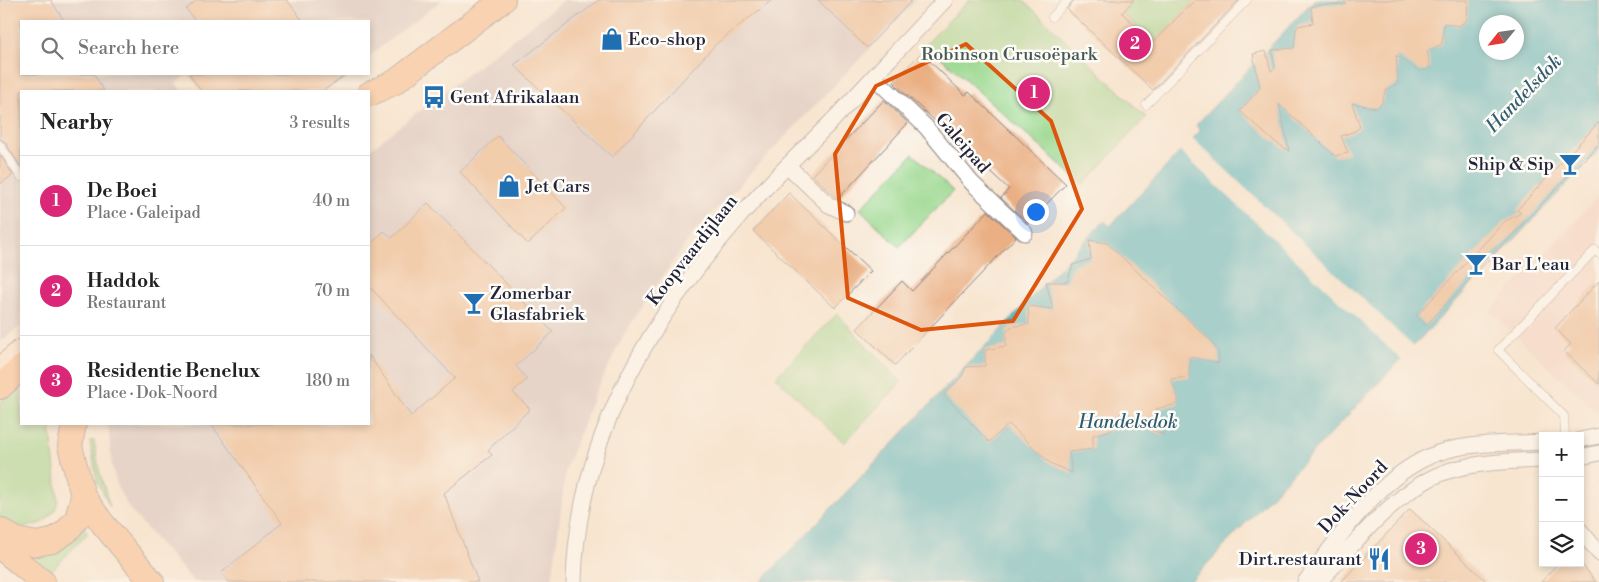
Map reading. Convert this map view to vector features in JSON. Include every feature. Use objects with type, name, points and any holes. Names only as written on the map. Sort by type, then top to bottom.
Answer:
[{"type":"main road","points":[[370,110],[395,82],[503,0]]},
{"type":"main road","points":[[370,94],[395,82]]},
{"type":"main road","points":[[0,530],[16,540],[37,544],[52,540],[66,532],[77,519],[83,496],[72,435],[63,425]]},
{"type":"main road","points":[[83,496],[103,524],[152,582]]},
{"type":"main road","points":[[0,547],[43,582]]},
{"type":"street","name":"Koopvaardijlaan","points":[[574,582],[574,543],[584,493],[597,445],[622,385],[655,327],[698,268],[736,221],[945,0]]},
{"type":"street","name":"Galeipad","points":[[874,77],[926,127],[972,183],[1025,233]]},
{"type":"street","points":[[788,166],[829,206],[846,213]]},
{"type":"street","points":[[1584,439],[1599,436]]},
{"type":"street","name":"Dok-Noord","points":[[1304,582],[1364,508],[1401,472],[1413,464],[1447,450],[1482,445],[1539,442]]},
{"type":"street","points":[[1584,456],[1599,453]]},
{"type":"street","name":"Dok-Noord","points":[[1319,582],[1386,510],[1424,483],[1447,472],[1469,466],[1539,460]]},
{"type":"street","points":[[1584,535],[1599,553]]},
{"type":"lane","points":[[1052,17],[1068,0]]},
{"type":"lane","points":[[1146,105],[1248,0]]},
{"type":"lane","points":[[0,145],[20,175]]},
{"type":"lane","points":[[1565,432],[1564,416],[1498,350],[1595,250],[1599,254]]},
{"type":"highlighted area","points":[[966,44],[1051,121],[1082,209],[1013,321],[921,330],[848,298],[835,154],[876,86]]},
{"type":"shaded area","points":[[0,0],[282,0],[256,20],[20,20],[20,75],[187,75],[176,83],[181,90],[20,90],[20,327],[0,342]]},
{"type":"shaded area","points":[[287,0],[442,0],[370,55],[370,20],[302,20]]},
{"type":"shaded area","points":[[564,0],[916,0],[696,230],[625,333],[595,393],[566,468],[552,582],[194,582],[130,510],[118,489],[112,466],[108,425],[370,425],[370,149]]},
{"type":"shaded area","points":[[1599,196],[1599,414],[1490,311]]},
{"type":"green space","name":"Robinson Crusoëpark","points":[[969,0],[1023,0],[1146,117],[1083,185],[926,44]]},
{"type":"green space","points":[[1109,0],[1195,0],[1153,42]]},
{"type":"green space","points":[[913,154],[953,191],[899,247],[860,209]]},
{"type":"green space","points":[[837,314],[901,382],[844,443],[776,377]]},
{"type":"green space","points":[[16,389],[20,390],[20,425],[50,425],[58,500],[55,510],[44,522],[28,527],[16,526],[0,517],[0,402]]},
{"type":"green space","points":[[90,441],[94,441],[99,470],[110,507],[97,481]]},
{"type":"green space","points":[[84,528],[88,533],[47,575],[31,558]]},
{"type":"water","name":"Handelsdok","points":[[1314,0],[1599,0],[1599,150],[1190,582],[761,582],[1104,221],[1110,226],[1200,131],[1196,125]]},
{"type":"pier","points":[[1191,137],[1415,348],[1403,361],[1179,150]]},
{"type":"building","points":[[0,0],[51,0],[63,20],[20,20],[20,75],[95,75],[103,90],[20,90],[20,165],[5,142],[0,139]]},
{"type":"building","points":[[197,0],[287,0],[302,20],[194,20],[186,9]]},
{"type":"building","points":[[599,0],[772,0],[716,44],[612,157],[514,65]]},
{"type":"building","points":[[818,0],[912,0],[867,48]]},
{"type":"building","points":[[1074,0],[1134,0],[1122,13],[1153,42],[1195,0],[1239,0],[1153,90],[1067,9]]},
{"type":"building","points":[[1344,0],[1468,0],[1467,20],[1459,26],[1444,23],[1442,44],[1427,51],[1430,67],[1426,70],[1419,71],[1396,55],[1398,83],[1386,90],[1381,104],[1376,108],[1352,103],[1360,127],[1341,136],[1348,153],[1335,156],[1279,104],[1289,151],[1271,139],[1240,111],[1260,88],[1253,54],[1266,51],[1271,71],[1275,68],[1272,50],[1294,48],[1298,26],[1313,23],[1311,7],[1346,4]]},
{"type":"building","points":[[921,53],[965,95],[969,92],[1066,184],[1028,223],[1001,198],[1009,189],[897,86],[894,81]]},
{"type":"building","points":[[190,75],[346,75],[324,90],[200,90]]},
{"type":"building","points":[[884,100],[908,123],[838,199],[812,175]]},
{"type":"building","points":[[1599,122],[1599,144],[1426,325],[1416,316],[1505,221],[1521,213],[1517,210]]},
{"type":"building","points":[[498,136],[566,208],[528,244],[460,172]]},
{"type":"building","points":[[0,155],[13,175],[0,184]]},
{"type":"building","points":[[789,193],[871,271],[835,308],[753,231]]},
{"type":"building","points":[[428,203],[553,332],[516,366],[527,379],[513,392],[530,409],[488,450],[492,455],[444,493],[478,582],[229,582],[221,573],[282,523],[212,425],[370,425],[370,356],[411,416],[455,378],[370,287],[370,245],[384,231],[392,238]]},
{"type":"building","points":[[988,211],[1016,237],[895,365],[857,329],[902,281],[912,291]]},
{"type":"building","points":[[1089,240],[1107,243],[1212,342],[1218,352],[1219,363],[1190,357],[1189,377],[1171,379],[1178,397],[1178,404],[1156,409],[1163,435],[1141,425],[1122,410],[1112,430],[1093,435],[1093,449],[1069,452],[1072,473],[1050,463],[1009,424],[989,442],[944,395],[962,376],[966,367],[985,366],[985,350],[1006,346],[1006,333],[1010,327],[1029,324],[1028,306],[1053,309],[1046,282],[1067,282],[1073,265],[1091,259]]},
{"type":"building","points":[[1599,281],[1599,384],[1564,351],[1571,344],[1555,328]]},
{"type":"building","points":[[1410,509],[1463,559],[1487,582],[1341,582]]},
{"type":"building","points":[[1554,567],[1584,567],[1596,582],[1541,582]]},
{"type":"place","name":"Eco-shop","points":[[612,39]]},
{"type":"place","name":"Haddok","points":[[1135,44]]},
{"type":"place","name":"De Boei","points":[[1034,93]]},
{"type":"place","name":"Gent Afrikalaan","points":[[434,97]]},
{"type":"place","name":"Ship & Sip","points":[[1570,164]]},
{"type":"place","name":"Jet Cars","points":[[509,186]]},
{"type":"place","name":"Bar L'eau","points":[[1476,264]]},
{"type":"place","name":"Zomerbar Glasfabriek","points":[[474,303]]},
{"type":"place","name":"Residentie Benelux","points":[[1421,549]]},
{"type":"place","name":"Dirt.restaurant","points":[[1379,559]]}]
